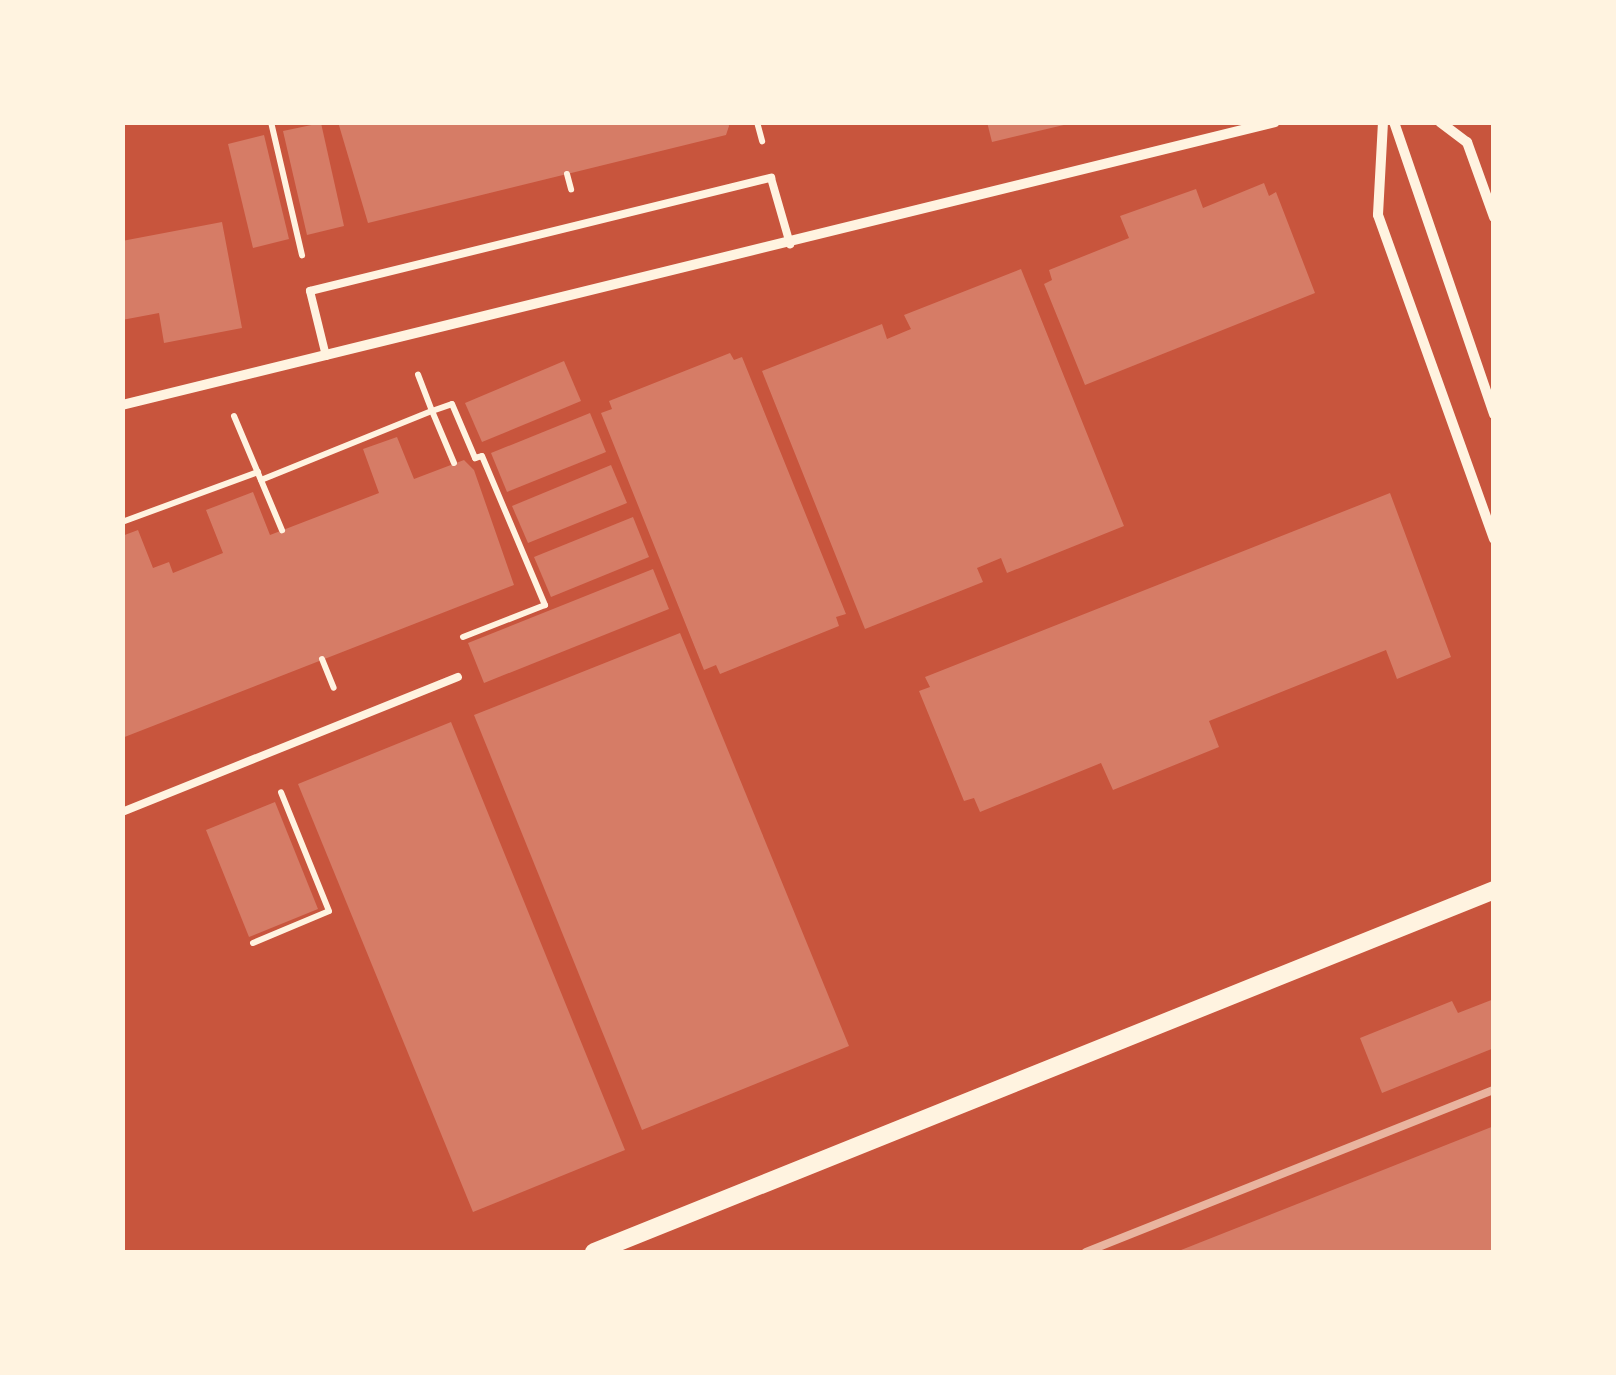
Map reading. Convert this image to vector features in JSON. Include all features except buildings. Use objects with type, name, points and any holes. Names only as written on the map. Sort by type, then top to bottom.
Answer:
[{"type":"street","points":[[122,405],[790,245],[1275,122]]},
{"type":"street","points":[[1383,122],[1378,215],[1494,539]]},
{"type":"street","points":[[1394,122],[1494,414]]},
{"type":"street","points":[[1440,122],[1467,142],[1494,218]]},
{"type":"street","points":[[594,1252],[1494,890]]},
{"type":"lane","points":[[326,356],[310,290],[772,178],[790,245]]},
{"type":"lane","points":[[122,812],[458,676]]},
{"type":"path","points":[[271,122],[310,290]]},
{"type":"path","points":[[413,365],[454,463]]},
{"type":"path","points":[[122,522],[452,404],[476,458],[482,456],[545,604],[458,639],[471,672],[458,676]]},
{"type":"path","points":[[231,410],[282,530]]},
{"type":"path","points":[[253,942],[329,910],[265,754]]},
{"type":"railway","points":[[1086,1252],[1494,1090]]}]
